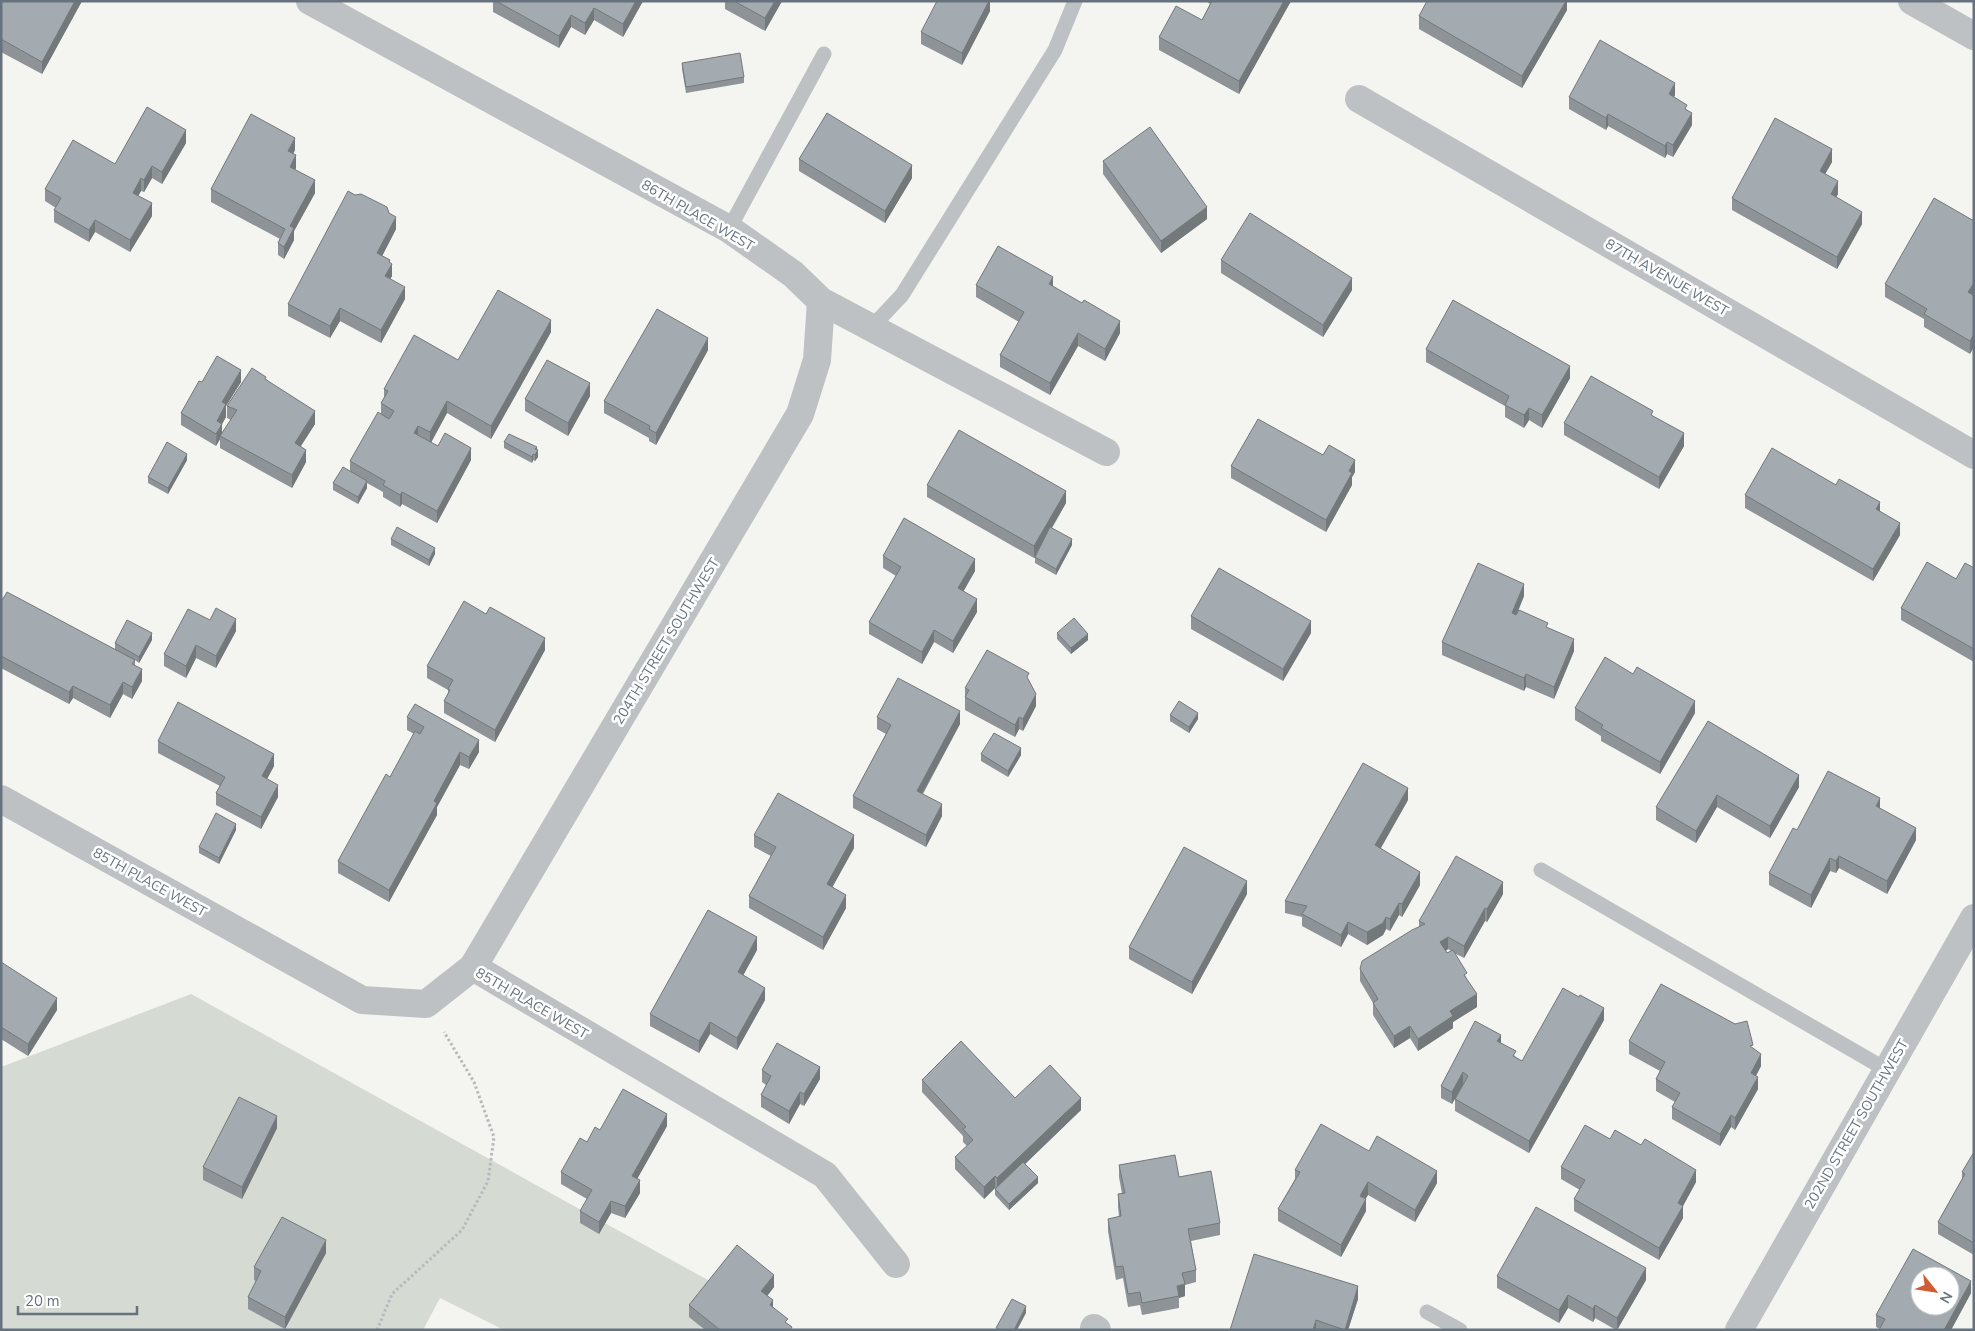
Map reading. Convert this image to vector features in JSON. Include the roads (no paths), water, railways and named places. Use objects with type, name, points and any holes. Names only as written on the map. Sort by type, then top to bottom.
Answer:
[{"type":"street","name":"86TH PLACE WEST","points":[[310,1],[729,229],[793,274],[820,301],[1106,452]]},
{"type":"street","points":[[1912,1],[1974,36]]},
{"type":"street","name":"87TH AVENUE WEST","points":[[1359,99],[1974,455]]},
{"type":"street","name":"204TH STREET SOUTHWEST","points":[[473,967],[800,414],[817,360],[820,301]]},
{"type":"street","name":"85TH PLACE WEST","points":[[1,799],[362,1000],[426,1004],[473,967],[826,1175],[896,1264]]},
{"type":"street","name":"202ND STREET SOUTHWEST","points":[[1739,1330],[1974,918]]},
{"type":"lane","points":[[871,328],[902,295],[913,278],[1055,50],[1076,2]]},
{"type":"lane","points":[[729,229],[824,54]]},
{"type":"lane","points":[[1541,870],[1887,1070]]},
{"type":"lane","points":[[1427,1312],[1460,1330]]}]
